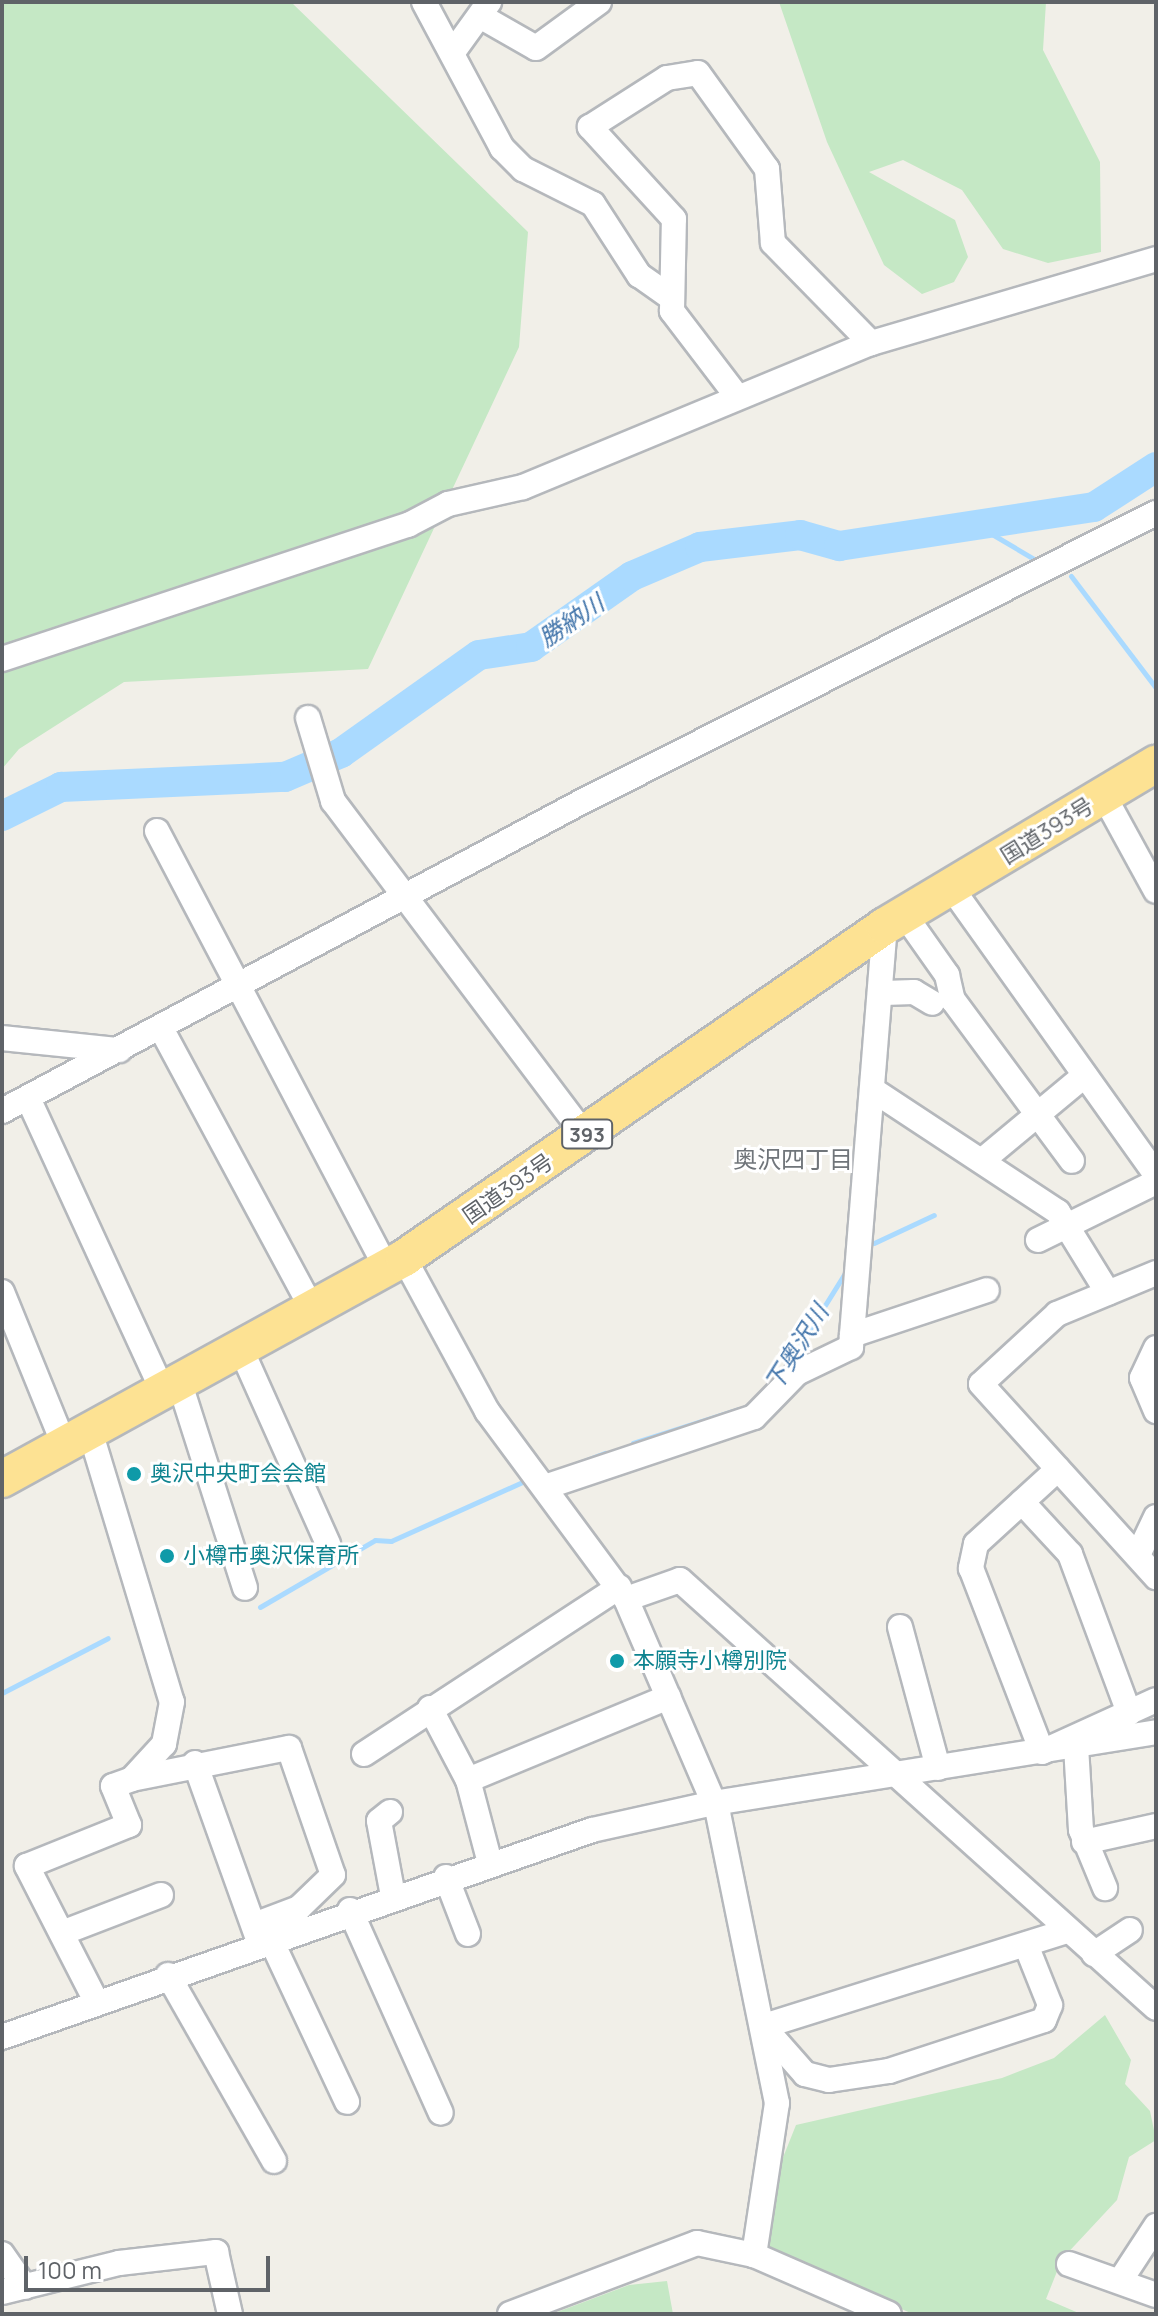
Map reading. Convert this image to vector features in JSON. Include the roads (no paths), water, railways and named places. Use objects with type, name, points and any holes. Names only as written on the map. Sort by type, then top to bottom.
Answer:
[{"type":"highway","name":"国道393号","points":[[2,1479],[395,1262],[585,1135],[895,920],[953,890],[1156,764]]},
{"type":"street","points":[[424,2],[502,148],[523,169],[593,204],[639,275],[668,295]]},
{"type":"street","points":[[453,52],[484,9],[536,48],[599,2]]},
{"type":"street","points":[[736,395],[672,311],[668,295],[678,246],[674,219],[590,127],[667,78],[698,73],[767,169],[773,243],[871,343]]},
{"type":"street","points":[[2,659],[408,525],[448,504],[523,487],[736,395],[871,343],[1156,259]]},
{"type":"street","points":[[2,1111],[162,1030],[236,986],[404,897],[1156,513]]},
{"type":"street","points":[[308,718],[333,801],[585,1135]]},
{"type":"street","points":[[1104,796],[1156,891]]},
{"type":"street","points":[[157,831],[236,986],[395,1262],[487,1411],[548,1486],[622,1593],[714,1803],[764,2026],[777,2103],[754,2255]]},
{"type":"street","points":[[953,890],[1156,1175]]},
{"type":"street","points":[[548,1486],[754,1417],[797,1373],[851,1347],[884,993],[895,920]]},
{"type":"street","points":[[895,920],[947,975],[953,1000],[1072,1161]]},
{"type":"street","points":[[884,993],[914,992],[932,1003]]},
{"type":"street","points":[[162,1030],[312,1308]]},
{"type":"street","points":[[2,1038],[119,1050]]},
{"type":"street","points":[[984,1159],[1085,1075]]},
{"type":"street","points":[[876,1092],[984,1159],[1058,1212],[1108,1293]]},
{"type":"street","points":[[28,1098],[171,1385],[245,1588]]},
{"type":"street","points":[[1038,1240],[1068,1228],[1156,1182]]},
{"type":"street","points":[[1156,1273],[1057,1314],[981,1384],[1156,1577]]},
{"type":"street","points":[[852,1335],[987,1290]]},
{"type":"street","points":[[2,1292],[77,1438],[172,1702],[164,1744],[132,1779]]},
{"type":"street","points":[[240,1347],[328,1544]]},
{"type":"street","points":[[1156,1348],[1142,1378],[1156,1411]]},
{"type":"street","points":[[1042,1752],[971,1568],[976,1544],[1058,1469]]},
{"type":"street","points":[[1022,1502],[1070,1554],[1129,1713]]},
{"type":"street","points":[[1138,1555],[1156,1517]]},
{"type":"street","points":[[364,1754],[430,1708],[622,1593],[680,1580],[902,1775],[1094,1954],[1151,1996]]},
{"type":"street","points":[[900,1627],[938,1768]]},
{"type":"street","points":[[468,1780],[668,1697]]},
{"type":"street","points":[[1042,1752],[1156,1700]]},
{"type":"street","points":[[430,1708],[468,1780],[490,1863]]},
{"type":"street","points":[[2,2037],[168,1975],[261,1935],[350,1910],[592,1830],[714,1803],[1076,1746],[1155,1739]]},
{"type":"street","points":[[1076,1746],[1084,1842],[1105,1888]]},
{"type":"street","points":[[96,2001],[27,1866],[129,1825],[113,1786],[195,1763],[289,1748],[333,1875],[299,1908],[261,1935]]},
{"type":"street","points":[[195,1763],[261,1935],[347,2102]]},
{"type":"street","points":[[390,1812],[379,1821],[393,1896]]},
{"type":"street","points":[[1084,1842],[1156,1826]]},
{"type":"street","points":[[446,1877],[468,1934]]},
{"type":"street","points":[[62,1933],[161,1895]]},
{"type":"street","points":[[350,1910],[441,2113]]},
{"type":"street","points":[[1094,1954],[1130,1930]]},
{"type":"street","points":[[764,2026],[1068,1931]]},
{"type":"street","points":[[764,2026],[805,2074],[829,2080],[889,2071],[1044,2020],[1050,2005],[1026,1945]]},
{"type":"street","points":[[168,1975],[274,2161]]},
{"type":"street","points":[[1120,2281],[1156,2226]]},
{"type":"street","points":[[510,2314],[697,2243],[754,2255],[889,2314]]},
{"type":"street","points":[[2,2254],[13,2290],[119,2263],[216,2252],[230,2314]]},
{"type":"street","points":[[1069,2264],[1156,2295]]},
{"type":"waterway","name":"勝納川","points":[[2,816],[61,787],[285,777],[341,753],[479,655],[531,647],[632,576],[700,547],[800,535],[839,546],[1094,507],[1156,467]]},
{"type":"waterway","points":[[973,523],[1034,559]]},
{"type":"waterway","points":[[1071,576],[1156,688]]},
{"type":"waterway","name":"下奥沢川","points":[[874,1243],[934,1215]]},
{"type":"waterway","name":"下奥沢川","points":[[784,1371],[848,1268]]},
{"type":"waterway","name":"下奥沢川","points":[[633,1443],[739,1409]]},
{"type":"waterway","points":[[565,1468],[605,1453]]},
{"type":"waterway","points":[[260,1607],[375,1540],[391,1541],[522,1482]]},
{"type":"waterway","points":[[2,1693],[108,1638]]},
{"type":"place","name":"奥沢中央町会会館","points":[[134,1474]]},
{"type":"place","name":"小樽市奥沢保育所","points":[[167,1556]]},
{"type":"place","name":"本願寺小樽別院","points":[[617,1661]]},
{"type":"district","name":"奥沢四丁目","points":[[793,1159]]}]
